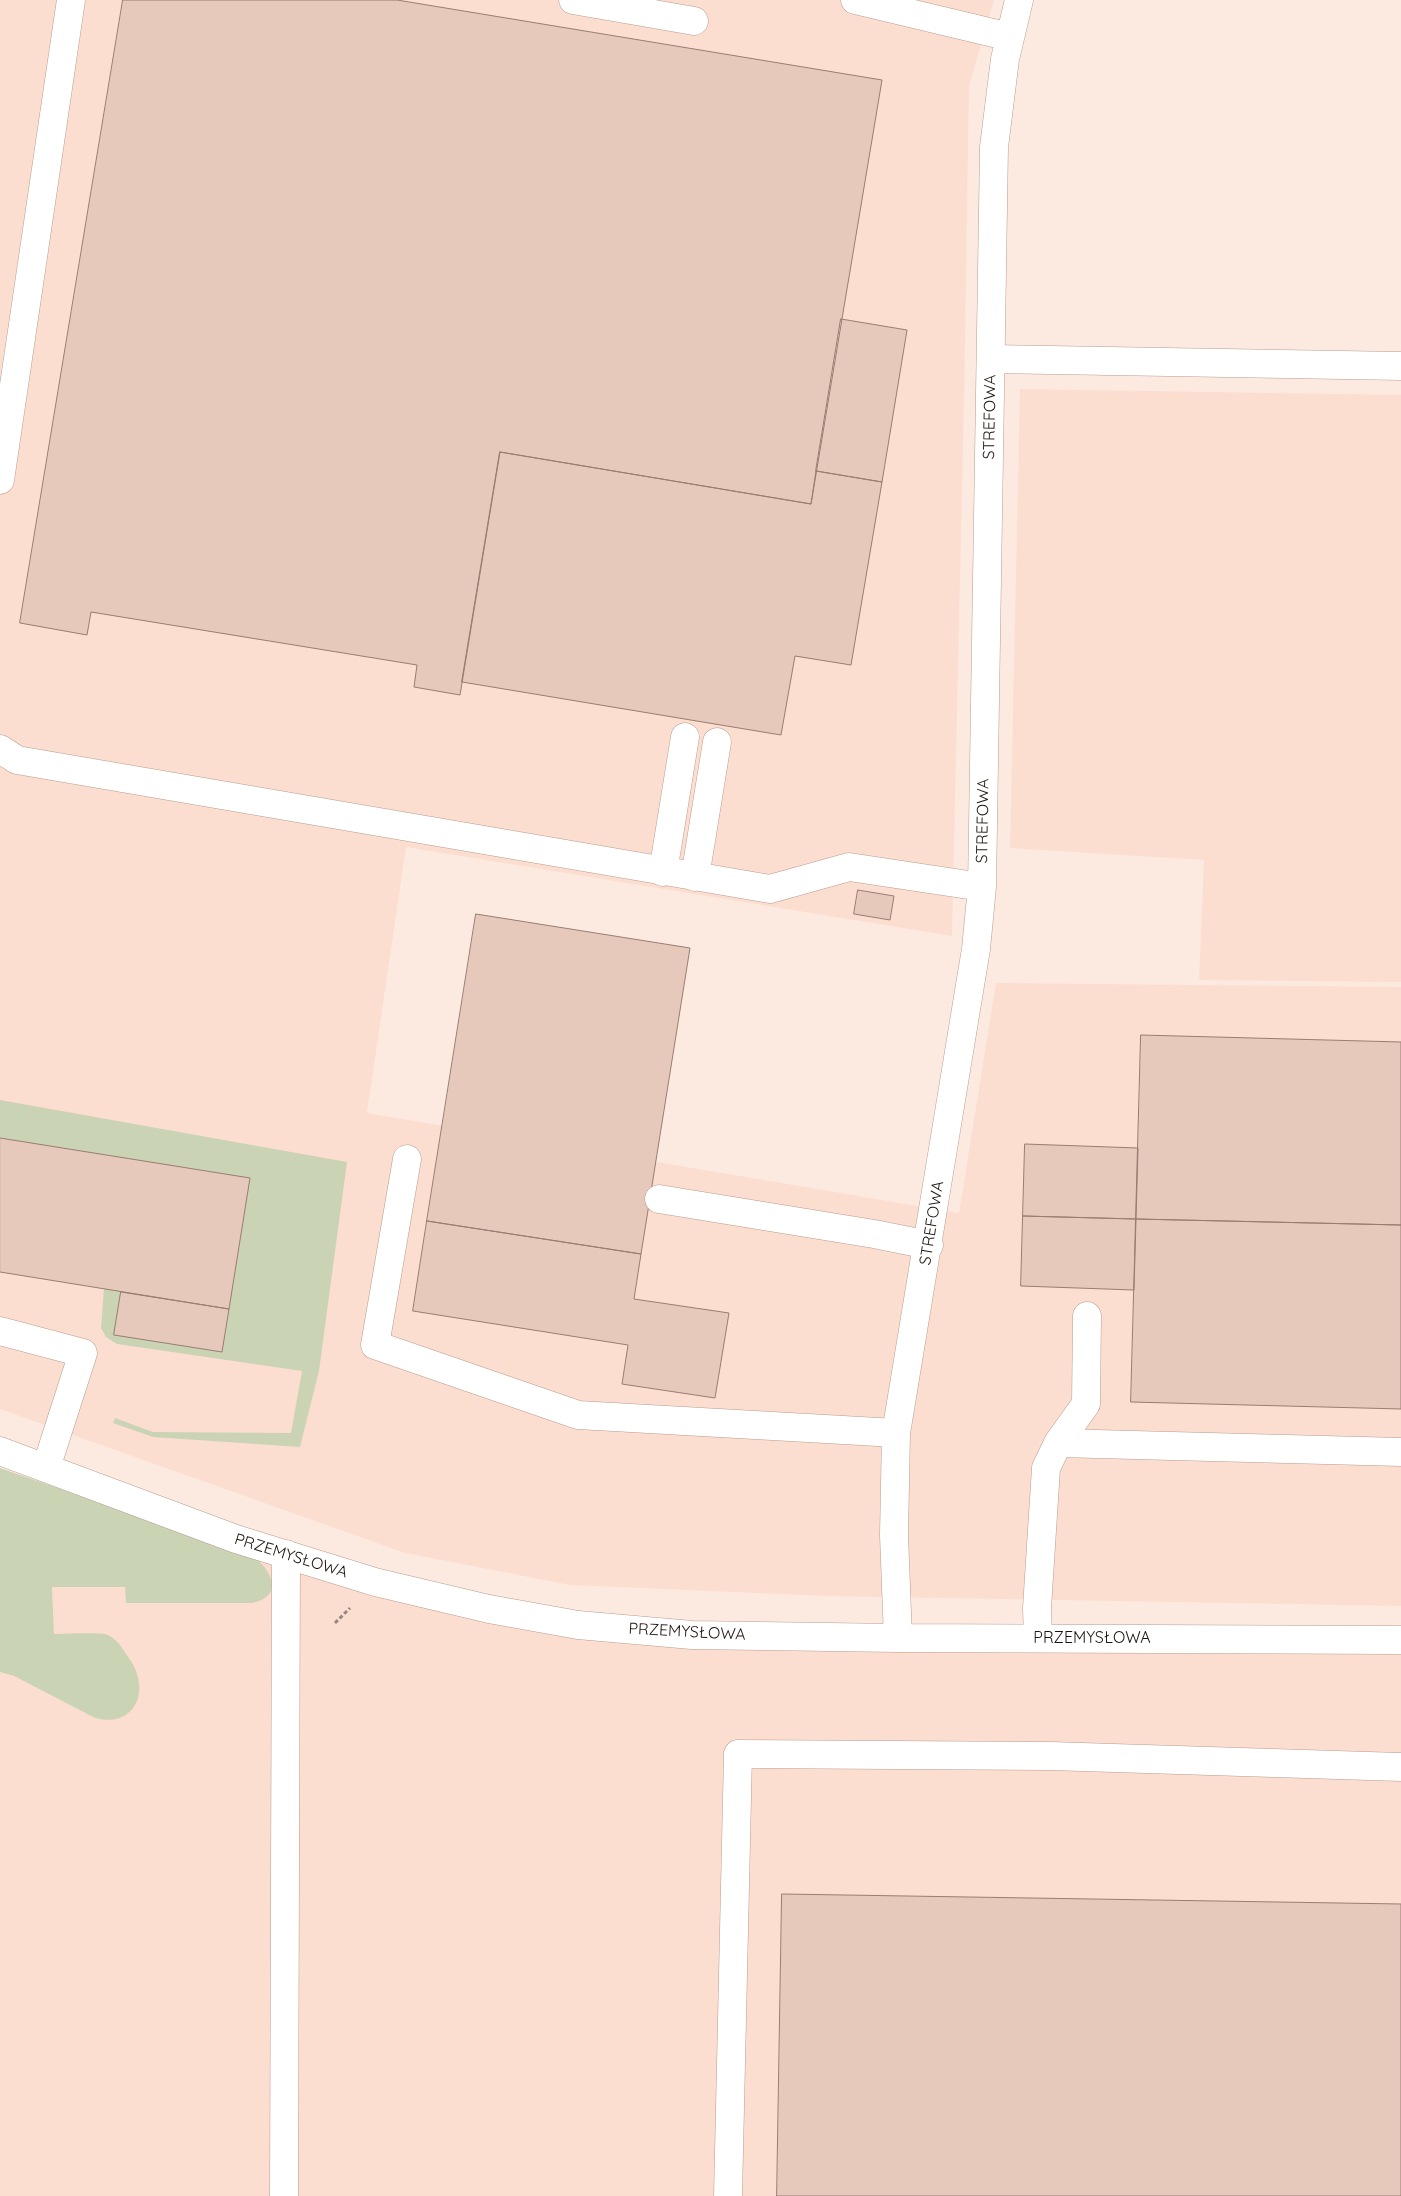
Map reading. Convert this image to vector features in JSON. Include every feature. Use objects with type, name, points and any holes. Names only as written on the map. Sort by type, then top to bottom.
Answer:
[{"type":"street","points":[[0,480],[71,0]]},
{"type":"street","points":[[573,0],[694,21]]},
{"type":"street","points":[[855,0],[1010,37]]},
{"type":"street","name":"STREFOWA","points":[[898,1638],[894,1535],[896,1433],[929,1245],[958,1051],[976,949],[982,887],[994,147],[1005,58],[1019,0]]},
{"type":"street","points":[[990,359],[1401,366]]},
{"type":"street","points":[[663,872],[685,737]]},
{"type":"street","points":[[695,877],[717,742]]},
{"type":"street","points":[[0,749],[17,760],[770,890],[849,867],[982,887]]},
{"type":"street","points":[[407,1159],[376,1346],[578,1415],[896,1433]]},
{"type":"street","points":[[659,1199],[874,1234],[929,1245]]},
{"type":"street","points":[[1038,1638],[1037,1608],[1046,1468],[1058,1443],[1086,1404],[1088,1316]]},
{"type":"street","points":[[0,1331],[83,1353],[46,1468]]},
{"type":"street","points":[[1058,1443],[1401,1452]]},
{"type":"street","name":"PRZEMYSŁOWA","points":[[0,1452],[236,1539],[375,1582],[489,1609],[578,1625],[692,1635],[898,1638],[1401,1640]]},
{"type":"street","points":[[284,2196],[286,1554]]},
{"type":"street","points":[[728,2196],[738,1754],[1050,1756],[1401,1767]]},
{"type":"shaded area","points":[[0,0],[994,0],[969,86],[952,936],[406,847],[367,1113],[959,1213],[996,983],[1401,987],[1401,1606],[827,1596],[570,1585],[405,1553],[0,1409]]},
{"type":"shaded area","points":[[1020,389],[1401,395],[1401,982],[1199,980],[1204,860],[1010,848]]},
{"type":"shaded area","points":[[251,1555],[578,1625],[1401,1640],[1401,2196],[0,2196],[0,1672],[14,1676],[93,1717],[108,1635],[54,1635],[52,1587],[125,1587],[127,1603]]},
{"type":"green space","points":[[0,1100],[347,1162],[319,1371],[300,1447],[153,1437],[113,1423],[115,1418],[153,1432],[291,1433],[302,1371],[117,1344],[106,1337],[101,1328],[105,1275],[0,1257]]},
{"type":"green space","points":[[0,1468],[251,1555],[269,1574],[272,1588],[263,1599],[252,1603],[126,1603],[125,1587],[52,1587],[54,1634],[90,1633],[108,1635],[121,1646],[136,1671],[139,1696],[130,1712],[123,1717],[114,1719],[104,1720],[93,1717],[14,1676],[0,1672]]},
{"type":"building","points":[[123,0],[397,0],[882,80],[811,504],[500,452],[460,695],[414,687],[417,665],[91,612],[87,635],[20,623]]},
{"type":"building","points":[[841,319],[907,330],[882,482],[816,471]]},
{"type":"building","points":[[500,452],[811,504],[816,471],[882,482],[851,665],[795,656],[781,735],[462,682]]},
{"type":"building","points":[[858,890],[894,896],[890,920],[854,914]]},
{"type":"building","points":[[476,914],[690,948],[641,1254],[427,1221]]},
{"type":"building","points":[[1141,1035],[1401,1042],[1401,1225],[1136,1219]]},
{"type":"building","points":[[0,1138],[250,1178],[229,1309],[0,1272]]},
{"type":"building","points":[[1025,1144],[1138,1148],[1136,1219],[1023,1216]]},
{"type":"building","points":[[1023,1216],[1136,1219],[1134,1290],[1021,1286]]},
{"type":"building","points":[[1136,1219],[1401,1225],[1401,1409],[1131,1402]]},
{"type":"building","points":[[427,1221],[641,1254],[634,1299],[729,1313],[715,1398],[622,1384],[628,1345],[413,1311]]},
{"type":"building","points":[[121,1292],[229,1309],[222,1352],[114,1335]]},
{"type":"building","points":[[782,1894],[1401,1904],[1401,2196],[777,2196]]}]
